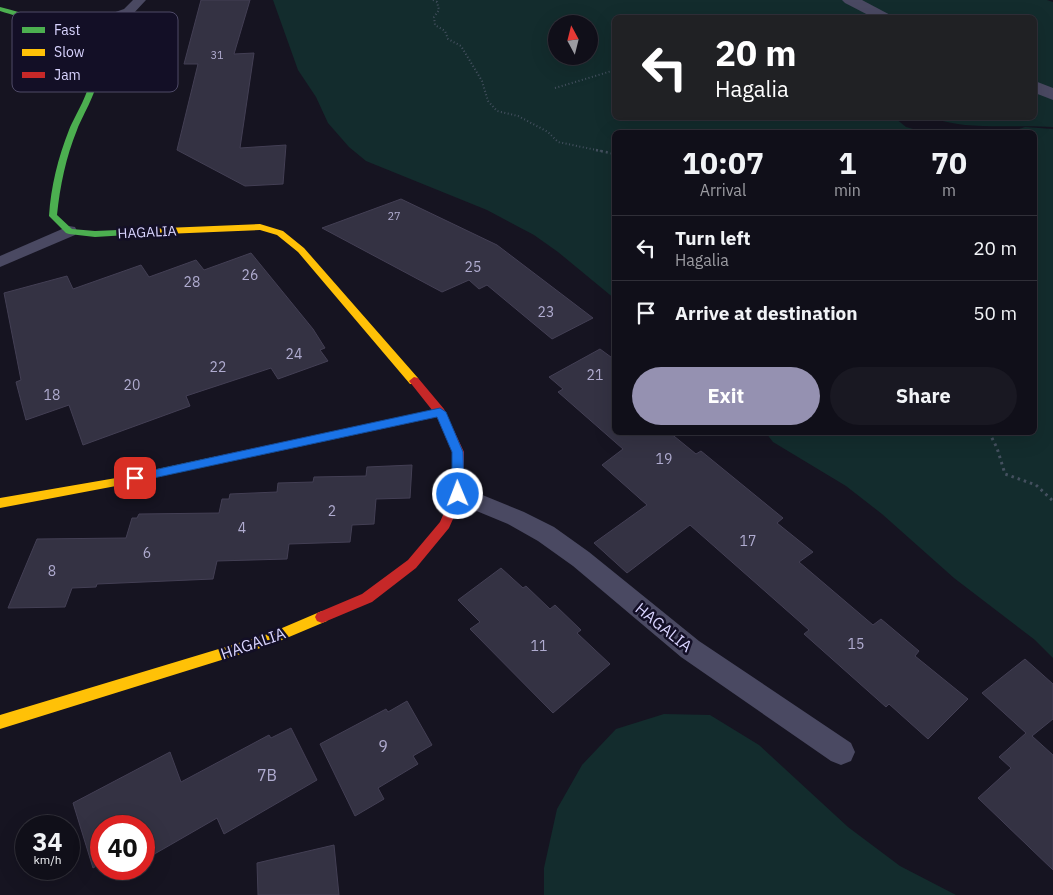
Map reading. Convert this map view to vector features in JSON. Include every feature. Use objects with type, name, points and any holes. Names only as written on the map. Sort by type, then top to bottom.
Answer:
[{"type":"street","points":[[850,0],[882,15]]},
{"type":"street","points":[[0,9],[12,13]]},
{"type":"street","points":[[1037,87],[1053,95]]},
{"type":"street","points":[[68,231],[53,216],[53,199],[58,175],[88,92]]},
{"type":"street","name":"HAGALIA","points":[[0,722],[270,639],[367,598],[412,564],[445,525],[458,494],[458,452],[440,412],[301,250],[280,233],[260,227],[218,227],[125,234],[95,234],[68,231]]},
{"type":"street","points":[[0,503],[116,482],[440,412]]},
{"type":"lane","points":[[128,12],[140,0]]},
{"type":"lane","points":[[0,262],[68,231]]},
{"type":"lane","name":"HAGALIA","points":[[458,494],[516,518],[546,534],[582,559],[690,648],[841,752]]},
{"type":"path","points":[[433,0],[437,2],[440,10],[434,17],[435,25],[445,31],[448,39],[461,46],[482,80],[488,101],[497,111],[518,116],[548,132],[558,142],[612,153]]},
{"type":"path","points":[[555,88],[571,82],[591,80],[612,71]]},
{"type":"path","points":[[990,435],[997,448],[1005,474],[1036,485],[1053,500]]},
{"type":"green space","points":[[273,0],[1047,0],[1053,2],[1053,127],[976,126],[940,120],[1037,120],[1037,15],[612,15],[612,120],[897,120],[906,127],[917,130],[612,130],[612,297],[558,252],[534,235],[487,210],[366,161],[349,147],[328,123],[316,97],[298,70]]},
{"type":"green space","points":[[1025,127],[1053,129],[1053,658],[1035,640],[954,578],[882,514],[846,486],[773,442],[768,435],[1037,435],[1037,130],[1016,130]]},
{"type":"green space","points":[[664,714],[710,715],[759,745],[848,827],[900,866],[956,895],[544,895],[544,868],[557,809],[582,765],[616,729]]},
{"type":"building","points":[[201,0],[250,0],[234,54],[254,53],[240,148],[286,145],[283,184],[245,186],[177,150],[198,64],[184,64]]},
{"type":"building","points":[[401,199],[497,245],[593,318],[552,339],[487,285],[479,289],[469,280],[442,292],[322,228]]},
{"type":"building","points":[[251,253],[313,329],[325,348],[320,350],[328,361],[278,379],[271,368],[186,396],[190,406],[83,445],[69,405],[26,420],[16,382],[21,380],[4,293],[67,276],[73,289],[141,265],[149,277],[196,260],[204,270]]},
{"type":"building","points":[[600,349],[612,358],[612,435],[673,435],[696,454],[701,451],[783,518],[777,523],[813,552],[799,562],[873,625],[881,619],[919,651],[915,656],[968,699],[928,739],[889,704],[886,707],[804,634],[809,630],[690,525],[627,573],[594,543],[647,505],[602,465],[623,449],[558,392],[563,389],[549,377]]},
{"type":"building","points":[[412,465],[410,498],[376,499],[374,524],[352,525],[350,542],[289,544],[287,559],[217,561],[213,579],[97,584],[96,587],[72,588],[65,607],[8,608],[37,539],[126,538],[132,518],[137,518],[139,514],[219,513],[222,499],[229,499],[230,494],[277,492],[278,483],[313,482],[314,477],[366,476],[367,467]]},
{"type":"building","points":[[501,568],[523,588],[526,586],[550,609],[555,605],[581,630],[577,633],[610,664],[553,713],[470,629],[480,622],[458,600]]},
{"type":"building","points":[[1025,659],[1053,684],[1053,719],[1032,736],[1053,755],[1053,870],[978,798],[1011,768],[999,757],[1026,733],[982,693]]},
{"type":"building","points":[[407,701],[432,745],[413,756],[418,764],[378,788],[384,799],[355,816],[320,744],[386,709],[388,712]]},
{"type":"building","points":[[291,728],[317,780],[224,834],[217,818],[155,854],[155,815],[90,815],[90,858],[80,826],[80,815],[77,815],[73,803],[170,752],[181,782],[269,735],[271,738]]},
{"type":"building","points":[[334,845],[339,895],[258,895],[257,863]]},
{"type":"traffic: fast","points":[[0,9],[12,13]]},
{"type":"traffic: fast","points":[[89,92],[64,155],[53,216],[69,231],[95,234],[141,232]]},
{"type":"traffic: slow","points":[[141,232],[260,227],[280,233],[301,250],[414,381]]},
{"type":"traffic: slow","points":[[0,503],[116,482],[218,460]]},
{"type":"traffic: slow","points":[[0,722],[270,639],[322,617]]},
{"type":"traffic: jam","points":[[322,617],[367,598],[412,564],[445,525],[458,494],[458,452],[440,412],[414,381]]},
{"type":"traffic: jam","points":[[218,460],[440,412]]},
{"type":"route","points":[[135,478],[440,412],[458,452],[458,494]]}]
